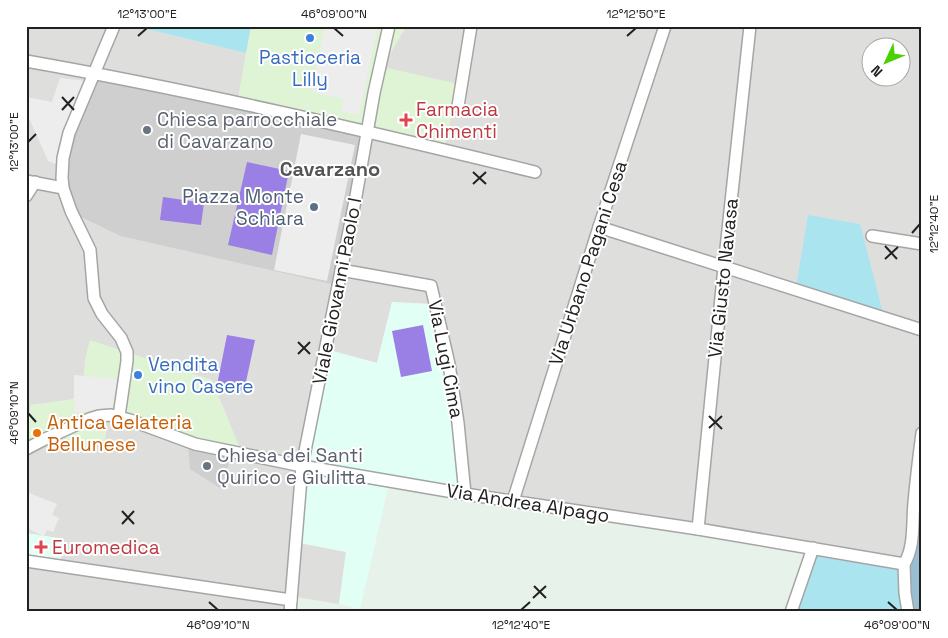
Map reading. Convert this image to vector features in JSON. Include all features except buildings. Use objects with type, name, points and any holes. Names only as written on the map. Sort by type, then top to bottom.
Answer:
[{"type":"street","points":[[26,449],[89,419],[104,415],[119,416],[127,352],[121,338],[102,314],[94,298],[90,250],[71,211],[63,188],[62,169],[69,134],[114,26]]},
{"type":"street","name":"Viale Giovanni Paolo I","points":[[290,606],[302,466],[388,26]]},
{"type":"street","points":[[458,106],[471,26]]},
{"type":"street","name":"Via Urbano Pagani Cesa","points":[[513,501],[599,227],[665,26]]},
{"type":"street","name":"Via Giusto Navasa","points":[[698,529],[750,26]]},
{"type":"street","points":[[26,60],[94,72],[368,131],[535,172]]},
{"type":"street","points":[[26,196],[30,181],[63,188]]},
{"type":"street","points":[[599,227],[922,330]]},
{"type":"street","points":[[872,236],[922,244]]},
{"type":"street","name":"Via Lugi Cima","points":[[341,270],[431,286],[449,364],[458,423],[465,494]]},
{"type":"street","name":"Via Andrea Alpago","points":[[119,416],[206,447],[302,466],[904,564]]},
{"type":"street","points":[[908,612],[904,564],[910,547],[922,433]]},
{"type":"street","points":[[791,612],[813,548]]},
{"type":"street","points":[[26,561],[290,606]]},
{"type":"shaded area","points":[[26,26],[134,26],[246,53],[237,105],[73,221],[81,217],[120,236],[335,285],[382,67],[406,26],[922,26],[922,460],[910,566],[833,549],[466,492],[392,302],[377,363],[323,349],[346,552],[339,604],[290,596],[288,612],[26,612],[26,562],[64,539],[26,533],[26,449],[107,420],[121,419],[188,444],[220,487],[234,451],[82,398],[32,405],[26,426]]},
{"type":"shaded area","points":[[134,26],[251,26],[246,53]]},
{"type":"shaded area","points":[[251,26],[406,26],[383,67],[458,84],[444,152],[237,105]]},
{"type":"shaded area","points":[[325,26],[378,26],[359,115],[341,111],[344,99],[311,92]]},
{"type":"shaded area","points":[[95,75],[365,133],[335,285],[120,236],[81,217],[73,221],[60,185],[55,163]]},
{"type":"shaded area","points":[[60,78],[86,81],[59,165],[48,161],[26,111],[26,97],[52,102]]},
{"type":"shaded area","name":"Piazza Monte Schiara","points":[[301,134],[355,145],[327,281],[274,270]]},
{"type":"shaded area","points":[[247,162],[289,171],[272,255],[228,245]]},
{"type":"shaded area","points":[[163,197],[204,203],[201,225],[160,220]]},
{"type":"shaded area","points":[[808,215],[860,224],[884,317],[796,287]]},
{"type":"shaded area","points":[[392,302],[433,304],[466,492],[390,480],[360,609],[339,604],[346,552],[294,542],[322,348],[377,363]]},
{"type":"shaded area","points":[[423,325],[432,371],[401,377],[392,331]]},
{"type":"shaded area","points":[[227,335],[255,340],[244,391],[217,385]]},
{"type":"shaded area","points":[[90,340],[212,380],[242,453],[121,419],[107,420],[105,444],[69,449],[64,433],[26,449],[26,426],[31,405],[82,398],[85,359]]},
{"type":"shaded area","points":[[74,375],[117,379],[112,409],[74,413]]},
{"type":"shaded area","points":[[188,444],[234,451],[220,488],[190,469]]},
{"type":"shaded area","points":[[922,460],[922,612],[902,612],[910,566]]},
{"type":"shaded area","points":[[26,492],[57,504],[52,515],[59,518],[53,532],[47,530],[44,536],[26,528]]},
{"type":"shaded area","points":[[26,533],[64,539],[60,566],[26,562]]},
{"type":"shaded area","points":[[812,545],[910,566],[902,612],[789,612]]},
{"type":"place","name":"Pasticceria Lilly","points":[[310,38]]},
{"type":"place","name":"Farmacia Chimenti","points":[[406,120]]},
{"type":"place","name":"Chiesa parrocchiale di Cavarzano","points":[[147,130]]},
{"type":"place","name":"Piazza Monte Schiara","points":[[314,207]]},
{"type":"place","name":"Vendita vino Casere","points":[[138,375]]},
{"type":"place","name":"Antica Gelateria Bellunese","points":[[37,433]]},
{"type":"place","name":"Chiesa dei Santi Quirico e Giulitta","points":[[207,466]]},
{"type":"place","name":"Euromedica","points":[[41,547]]},
{"type":"district","name":"Cavarzano","points":[[330,169]]}]
